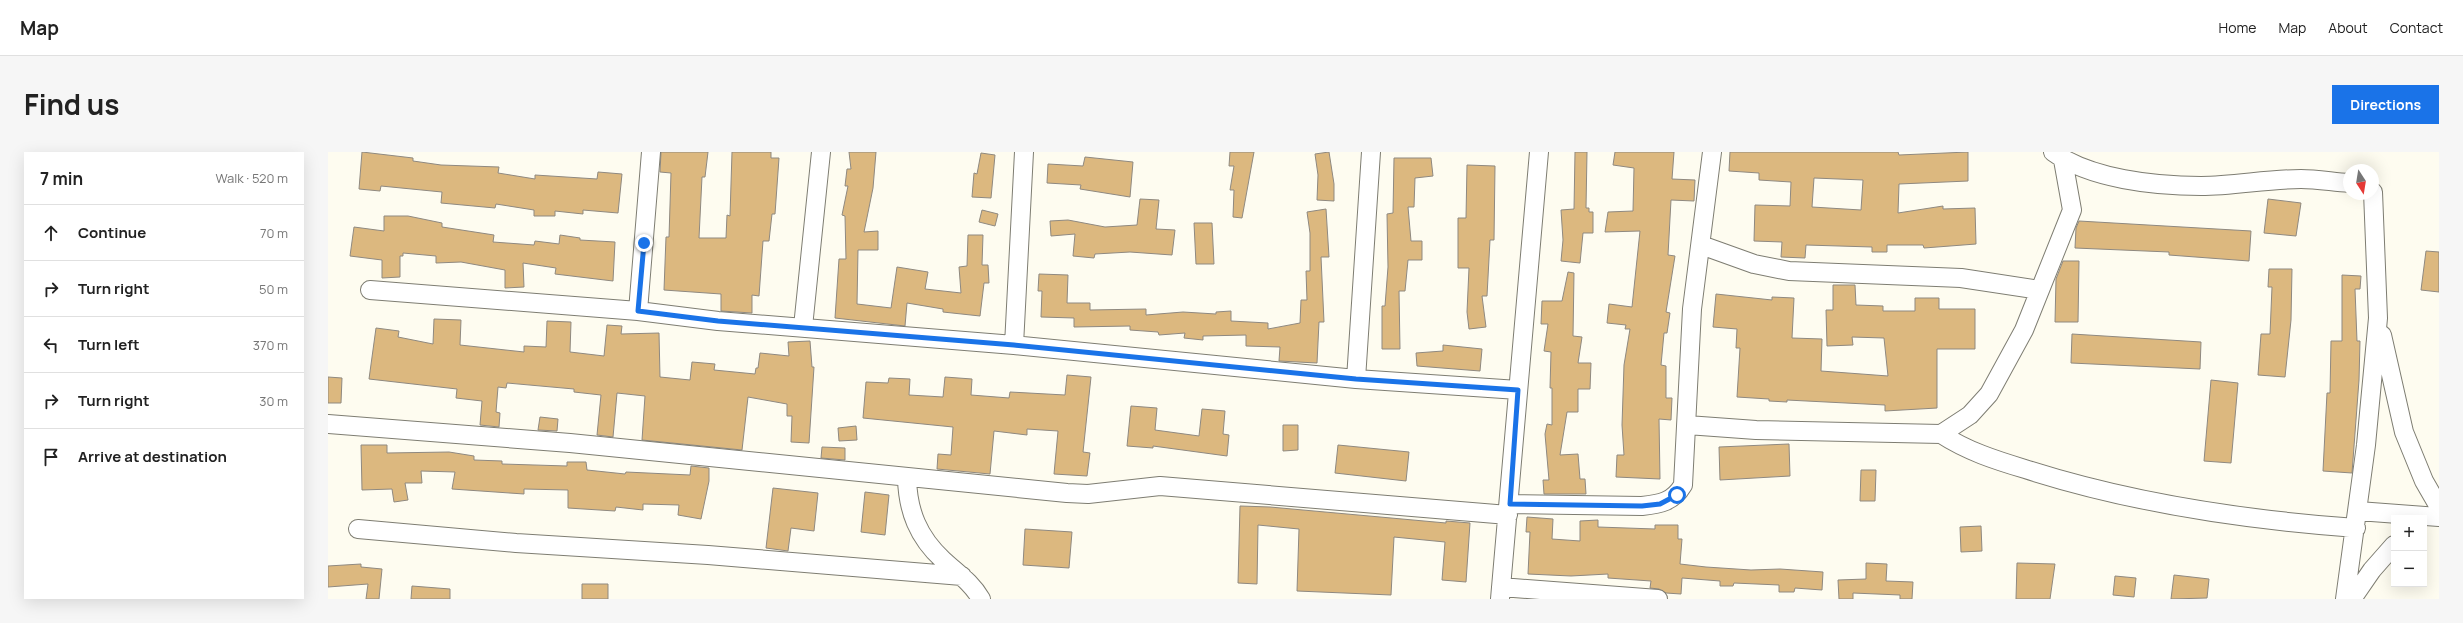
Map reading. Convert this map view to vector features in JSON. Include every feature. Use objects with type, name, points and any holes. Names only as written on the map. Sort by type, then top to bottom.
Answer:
[{"type":"street","points":[[638,311],[651,152]]},
{"type":"street","points":[[803,327],[821,152]]},
{"type":"street","points":[[1014,345],[1024,152]]},
{"type":"street","points":[[1356,379],[1371,152]]},
{"type":"street","points":[[1539,152],[1501,593],[1658,599]]},
{"type":"street","points":[[328,424],[570,443],[907,478],[1088,494],[1160,486],[1509,510],[1642,506],[1660,504],[1677,495],[1683,485],[1692,309],[1712,152]]},
{"type":"street","points":[[2058,156],[2090,172],[2120,178],[2176,185],[2200,186],[2301,179],[2343,182]]},
{"type":"street","points":[[1941,434],[1970,415],[1989,394],[2021,337],[2039,290],[2067,227],[2072,210],[2058,156]]},
{"type":"street","points":[[2345,599],[2357,519],[2378,318],[2374,200]]},
{"type":"street","points":[[1701,245],[1754,264],[1789,270],[1962,278],[2039,290]]},
{"type":"street","points":[[370,290],[638,311],[718,321],[1014,345],[1356,379],[1518,390]]},
{"type":"street","points":[[1687,424],[1756,430],[1941,434],[1957,444],[1995,461],[2112,494],[2241,516],[2357,519],[2434,515],[2424,481],[2404,432],[2378,318]]},
{"type":"street","points":[[907,478],[908,500],[918,530],[928,545],[973,586],[981,599]]},
{"type":"street","points":[[358,529],[516,543],[708,555],[962,576]]},
{"type":"street","points":[[2352,599],[2372,570],[2391,548]]},
{"type":"building","points":[[362,152],[413,158],[413,161],[441,165],[499,167],[498,173],[535,179],[535,175],[597,179],[598,172],[622,174],[618,213],[583,210],[583,214],[555,211],[555,216],[534,216],[534,210],[496,204],[495,208],[441,203],[442,192],[381,186],[380,191],[359,189]]},
{"type":"building","points":[[661,152],[708,152],[705,177],[702,177],[699,238],[726,238],[727,215],[730,216],[732,152],[771,152],[771,158],[779,158],[775,214],[772,214],[769,241],[763,241],[759,296],[752,295],[752,313],[721,311],[721,294],[664,290],[666,237],[669,237],[671,173],[660,172]]},
{"type":"building","points":[[849,152],[876,152],[873,188],[864,232],[878,231],[878,250],[858,250],[857,304],[891,308],[897,267],[928,272],[925,289],[961,293],[959,267],[967,266],[968,235],[983,235],[982,265],[988,265],[989,283],[984,283],[980,316],[943,312],[943,309],[907,303],[905,326],[835,318],[839,259],[846,259],[845,216],[842,215],[848,186],[845,186],[847,169],[851,169]]},
{"type":"building","points":[[1230,152],[1254,152],[1242,218],[1233,217],[1234,190],[1230,190],[1234,166],[1229,166]]},
{"type":"building","points":[[1329,152],[1334,184],[1334,201],[1317,200],[1318,175],[1315,154]]},
{"type":"building","points":[[1575,152],[1587,152],[1586,208],[1589,208],[1589,212],[1593,212],[1593,233],[1583,233],[1580,263],[1561,261],[1563,240],[1561,210],[1574,209]]},
{"type":"building","points":[[1615,152],[1674,152],[1672,179],[1695,180],[1694,201],[1671,200],[1668,255],[1675,256],[1666,312],[1670,313],[1667,333],[1664,333],[1661,365],[1666,366],[1666,398],[1672,398],[1671,420],[1659,419],[1660,479],[1616,477],[1617,455],[1624,455],[1622,425],[1624,365],[1630,329],[1625,329],[1626,325],[1607,323],[1609,304],[1632,307],[1640,231],[1605,232],[1608,212],[1633,211],[1634,168],[1613,165]]},
{"type":"building","points":[[1730,152],[1898,152],[1899,155],[1968,152],[1968,181],[1899,184],[1898,213],[1943,206],[1943,209],[1975,208],[1976,244],[1924,248],[1923,245],[1887,245],[1887,252],[1872,252],[1872,247],[1806,245],[1805,258],[1781,257],[1782,242],[1754,241],[1755,205],[1790,206],[1791,182],[1759,180],[1759,173],[1729,171]],"holes":[[[1814,178],[1863,180],[1861,210],[1812,207]]]},
{"type":"building","points":[[981,153],[995,155],[991,198],[972,197],[974,173],[977,174]]},
{"type":"building","points":[[1085,157],[1133,162],[1130,197],[1080,189],[1081,185],[1047,183],[1048,164],[1083,166]]},
{"type":"building","points":[[1394,158],[1431,158],[1433,176],[1415,178],[1414,207],[1408,207],[1411,241],[1422,241],[1422,260],[1408,260],[1405,291],[1399,291],[1400,349],[1382,349],[1382,306],[1385,306],[1388,267],[1387,214],[1393,213]]},
{"type":"building","points":[[1467,165],[1495,166],[1494,240],[1490,240],[1487,296],[1482,296],[1486,327],[1469,329],[1467,312],[1469,268],[1458,268],[1458,218],[1466,218]]},
{"type":"building","points":[[1140,199],[1159,200],[1156,229],[1175,230],[1172,255],[1130,252],[1095,254],[1094,258],[1073,256],[1075,234],[1051,236],[1050,221],[1068,220],[1105,227],[1137,225]]},
{"type":"building","points":[[2268,199],[2301,203],[2296,236],[2264,233]]},
{"type":"building","points":[[1326,209],[1329,257],[1321,257],[1324,322],[1319,322],[1317,363],[1279,361],[1280,347],[1246,346],[1246,335],[1203,336],[1203,340],[1184,338],[1185,333],[1159,335],[1158,332],[1130,330],[1130,326],[1074,327],[1074,318],[1041,317],[1042,291],[1038,291],[1039,274],[1068,275],[1067,303],[1090,303],[1090,310],[1146,309],[1146,315],[1183,312],[1216,314],[1216,312],[1231,311],[1231,321],[1268,323],[1268,329],[1300,323],[1301,300],[1307,300],[1306,271],[1310,271],[1310,233],[1307,212]]},
{"type":"building","points":[[982,210],[998,214],[995,226],[979,222]]},
{"type":"building","points":[[384,216],[408,216],[442,223],[442,227],[494,235],[493,242],[534,245],[535,241],[559,244],[560,235],[580,238],[580,240],[615,242],[613,281],[555,274],[556,268],[523,263],[524,287],[505,288],[505,270],[461,262],[436,263],[436,256],[403,253],[403,256],[400,256],[400,277],[382,278],[382,260],[350,256],[354,227],[384,231]]},
{"type":"building","points":[[2079,221],[2251,231],[2249,261],[2169,255],[2169,252],[2075,248],[2076,228]]},
{"type":"building","points":[[1194,223],[1212,223],[1214,264],[1196,264]]},
{"type":"building","points":[[2426,251],[2439,252],[2439,292],[2421,290]]},
{"type":"building","points":[[2063,261],[2079,261],[2078,322],[2055,322],[2056,279]]},
{"type":"building","points":[[2269,269],[2292,269],[2291,320],[2285,377],[2258,375],[2261,334],[2270,334],[2272,287],[2268,287]]},
{"type":"building","points":[[1568,272],[1574,273],[1573,336],[1582,337],[1578,363],[1591,363],[1590,389],[1578,389],[1578,412],[1567,412],[1560,455],[1578,454],[1580,479],[1585,479],[1586,494],[1544,494],[1543,480],[1549,480],[1545,434],[1547,424],[1552,425],[1552,388],[1550,388],[1551,352],[1544,351],[1548,324],[1541,324],[1542,301],[1562,301]]},
{"type":"building","points":[[2342,275],[2361,276],[2360,289],[2355,289],[2357,341],[2360,341],[2359,380],[2352,473],[2323,471],[2327,393],[2330,393],[2331,341],[2342,341]]},
{"type":"building","points":[[1833,285],[1855,285],[1856,305],[1883,306],[1883,311],[1915,311],[1915,298],[1939,298],[1939,309],[1975,309],[1975,349],[1937,349],[1937,408],[1885,411],[1885,405],[1787,400],[1787,402],[1737,397],[1740,348],[1736,348],[1737,329],[1713,327],[1716,294],[1772,300],[1772,297],[1794,298],[1792,338],[1822,339],[1821,371],[1888,376],[1884,338],[1852,337],[1853,345],[1827,346],[1826,310],[1833,310]]},
{"type":"building","points":[[434,319],[461,320],[460,345],[524,352],[524,346],[546,347],[547,321],[571,322],[570,352],[604,356],[607,325],[622,326],[621,334],[659,333],[660,377],[690,380],[692,362],[715,364],[714,370],[755,374],[756,368],[758,368],[760,353],[789,356],[788,342],[810,341],[812,367],[814,367],[809,443],[791,442],[792,416],[787,416],[787,404],[748,397],[742,450],[642,440],[645,396],[617,393],[613,437],[597,435],[601,395],[574,392],[574,389],[507,383],[506,388],[498,387],[496,412],[500,413],[499,427],[480,425],[482,401],[456,398],[457,389],[369,379],[376,328],[399,331],[398,337],[433,344]]},
{"type":"building","points":[[2072,334],[2201,342],[2200,369],[2071,363]]},
{"type":"building","points":[[1443,345],[1482,349],[1480,371],[1417,366],[1416,353],[1443,351]]},
{"type":"building","points":[[1067,375],[1091,377],[1083,452],[1090,453],[1087,476],[1054,474],[1058,431],[1027,429],[1027,435],[994,431],[990,474],[937,469],[938,454],[951,455],[953,427],[863,418],[866,382],[888,383],[889,378],[910,379],[909,395],[943,397],[945,377],[972,379],[971,395],[1009,398],[1010,392],[1065,395]]},
{"type":"building","points":[[328,377],[342,378],[341,403],[328,403]]},
{"type":"building","points":[[2211,380],[2238,383],[2231,463],[2204,461]]},
{"type":"building","points":[[1131,406],[1157,408],[1155,430],[1199,436],[1202,409],[1225,411],[1223,434],[1229,435],[1227,456],[1153,446],[1153,448],[1127,446]]},
{"type":"building","points":[[540,417],[558,419],[557,431],[538,430]]},
{"type":"building","points":[[1283,425],[1298,425],[1298,450],[1283,451]]},
{"type":"building","points":[[856,426],[857,440],[839,441],[838,428]]},
{"type":"building","points":[[1789,444],[1790,476],[1720,480],[1719,447]]},
{"type":"building","points":[[361,445],[387,445],[387,453],[449,452],[474,456],[474,460],[502,461],[502,464],[567,466],[567,462],[586,462],[587,470],[625,474],[626,472],[690,475],[691,466],[709,468],[709,481],[701,519],[678,515],[679,505],[643,504],[643,510],[616,507],[615,511],[568,508],[568,490],[524,489],[524,494],[452,489],[455,472],[421,471],[422,483],[405,483],[408,500],[394,502],[392,489],[362,490]]},
{"type":"building","points":[[1338,445],[1409,452],[1406,481],[1335,473]]},
{"type":"building","points":[[822,447],[845,448],[845,460],[821,458]]},
{"type":"building","points":[[1861,470],[1876,470],[1875,501],[1860,501]]},
{"type":"building","points":[[773,488],[818,493],[814,531],[791,528],[788,551],[766,548]]},
{"type":"building","points":[[865,492],[889,495],[885,535],[861,532]]},
{"type":"building","points":[[1240,506],[1270,507],[1446,523],[1446,521],[1470,523],[1466,582],[1442,580],[1445,542],[1394,537],[1391,595],[1297,591],[1299,529],[1258,525],[1257,584],[1238,583]]},
{"type":"building","points":[[1527,517],[1553,519],[1552,539],[1580,541],[1580,521],[1598,520],[1598,527],[1655,529],[1655,525],[1678,525],[1678,539],[1682,539],[1680,564],[1751,570],[1780,569],[1823,572],[1822,590],[1795,588],[1794,592],[1779,592],[1779,585],[1734,583],[1733,586],[1720,586],[1720,581],[1682,578],[1681,594],[1666,593],[1659,589],[1650,588],[1651,581],[1608,578],[1608,574],[1571,576],[1528,574],[1530,532],[1526,532]]},
{"type":"building","points":[[1981,526],[1982,551],[1961,552],[1960,527]]},
{"type":"building","points":[[1025,529],[1072,532],[1069,568],[1023,565]]},
{"type":"building","points":[[1866,563],[1887,564],[1886,581],[1913,582],[1912,599],[1900,599],[1900,595],[1853,593],[1853,599],[1839,599],[1838,580],[1866,579]]},
{"type":"building","points":[[2017,563],[2055,564],[2050,599],[2016,599]]},
{"type":"building","points":[[361,564],[361,567],[382,569],[379,599],[366,599],[368,584],[328,587],[328,566]]},
{"type":"building","points":[[2174,575],[2209,579],[2207,598],[2171,599]]},
{"type":"building","points":[[2115,576],[2136,578],[2134,597],[2113,595]]},
{"type":"building","points":[[582,584],[608,584],[608,599],[582,599]]},
{"type":"building","points":[[412,586],[450,589],[450,599],[411,599]]},
{"type":"route","points":[[644,243],[638,311],[718,321],[803,327],[825,331],[1014,345],[1356,379],[1518,390],[1510,504],[1642,506],[1660,504],[1677,495]]}]
